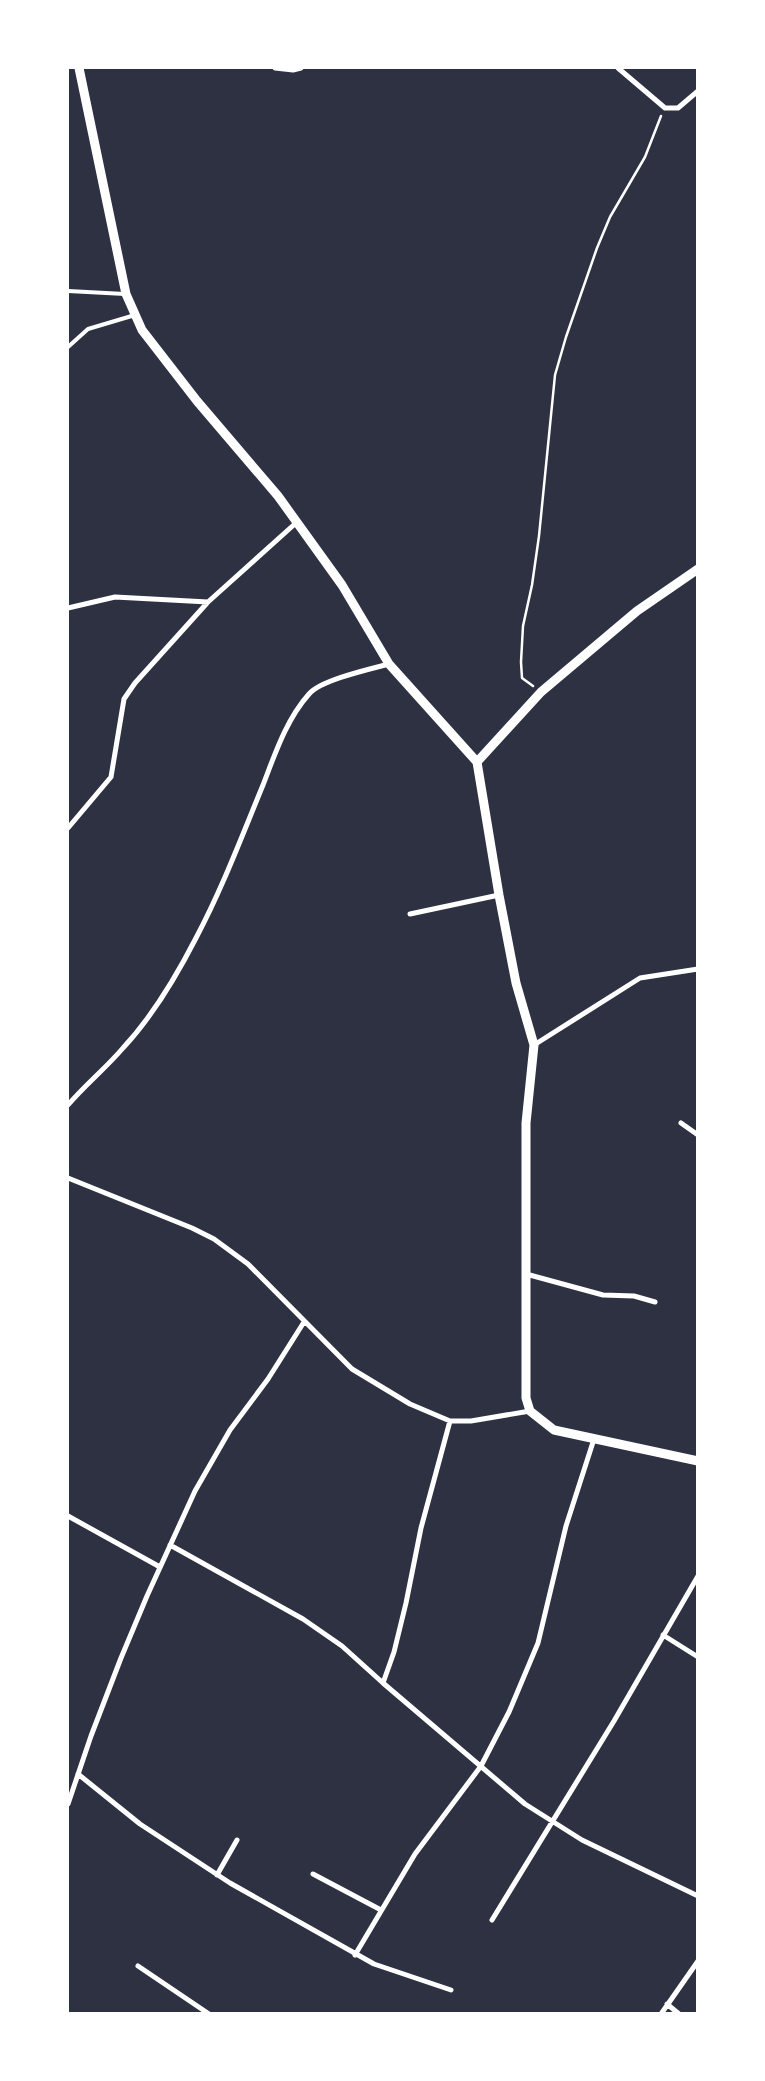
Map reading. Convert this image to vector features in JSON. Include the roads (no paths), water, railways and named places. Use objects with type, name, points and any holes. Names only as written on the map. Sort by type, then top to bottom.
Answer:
[{"type":"street","points":[[79,68],[126,294],[142,330],[197,401],[278,496],[342,585],[389,664],[477,762],[516,984],[534,1045],[526,1123],[526,1398],[530,1411],[554,1430],[698,1461]]},
{"type":"street","points":[[275,68],[293,70],[301,68]]},
{"type":"street","points":[[618,68],[665,108],[678,108],[698,91]]},
{"type":"street","points":[[68,828],[111,777],[124,699],[135,683],[208,602],[297,522]]},
{"type":"street","points":[[477,762],[541,692],[637,611],[698,569]]},
{"type":"street","points":[[68,608],[115,597],[208,602]]},
{"type":"street","points":[[68,1105],[88,1081],[123,1049],[149,1017],[174,977],[196,938],[225,877],[281,742],[296,711],[310,692],[342,677],[389,664]]},
{"type":"street","points":[[410,914],[499,895]]},
{"type":"street","points":[[534,1045],[640,978],[698,969]]},
{"type":"street","points":[[682,1123],[698,1135]]},
{"type":"street","points":[[68,1178],[192,1228],[214,1239],[248,1264],[352,1369],[410,1404],[450,1421],[471,1421],[530,1411]]},
{"type":"street","points":[[526,1274],[603,1295],[634,1296],[655,1302]]},
{"type":"street","points":[[68,1804],[121,1658],[195,1491],[230,1430],[268,1379],[304,1322]]},
{"type":"street","points":[[383,1683],[394,1652],[421,1528],[450,1421]]},
{"type":"street","points":[[355,1955],[415,1854],[481,1766],[509,1712],[538,1643],[566,1526],[594,1439]]},
{"type":"street","points":[[68,1516],[160,1567]]},
{"type":"street","points":[[170,1545],[303,1619],[342,1646],[525,1804],[582,1840],[698,1896]]},
{"type":"street","points":[[492,1920],[698,1576]]},
{"type":"street","points":[[663,1636],[698,1657]]},
{"type":"street","points":[[78,1774],[140,1824],[217,1875],[355,1955],[396,1973],[450,1990]]},
{"type":"street","points":[[217,1875],[237,1840]]},
{"type":"street","points":[[313,1874],[381,1910]]},
{"type":"street","points":[[661,2014],[698,1961]]},
{"type":"street","points":[[138,1966],[209,2014]]},
{"type":"street","points":[[668,2004],[680,2014]]},
{"type":"lane","points":[[68,291],[126,294]]},
{"type":"lane","points":[[68,347],[88,328],[135,315]]}]
